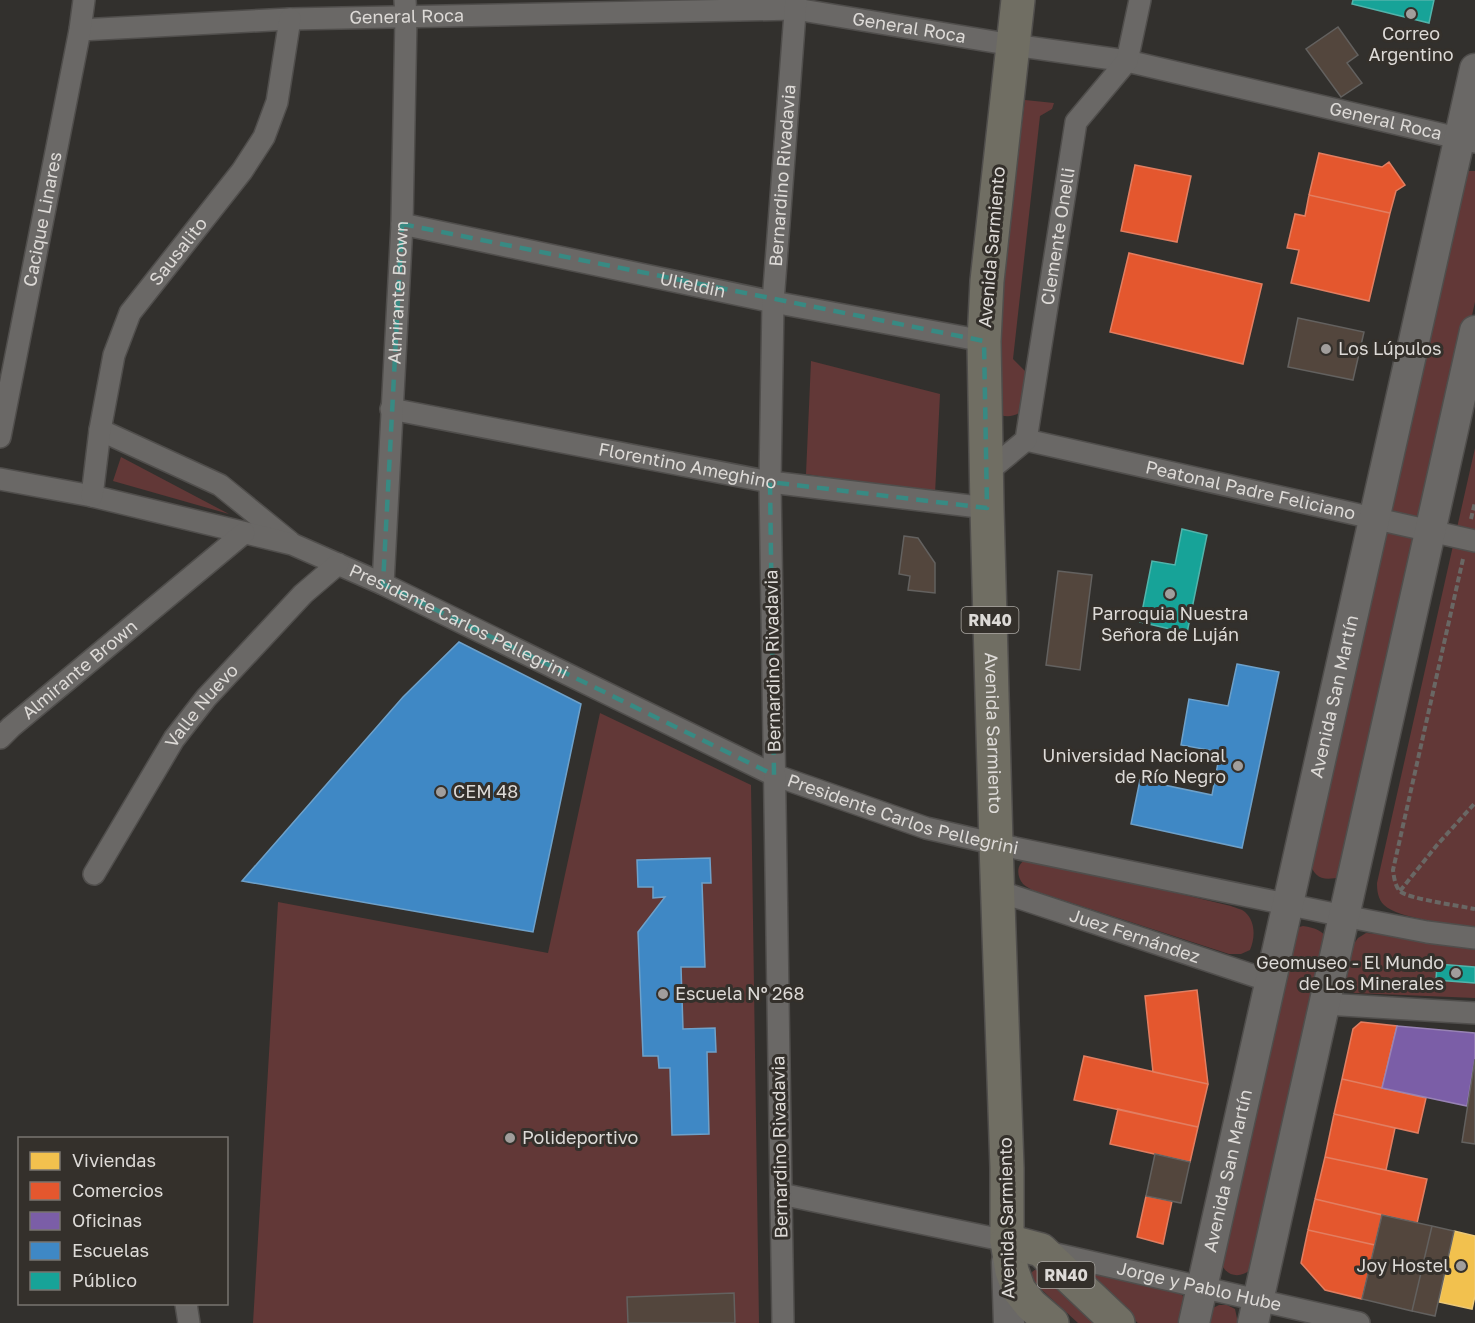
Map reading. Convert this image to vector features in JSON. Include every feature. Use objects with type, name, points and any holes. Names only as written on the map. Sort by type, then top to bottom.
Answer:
[{"type":"highway","name":"Avenida Sarmiento","points":[[1007,1241],[1007,1168],[996,844],[984,341],[987,280],[1018,0]]},
{"type":"highway","name":"RN40","points":[[1052,1323],[1031,1305],[1019,1290],[1012,1271],[1007,1241],[1041,1250],[1118,1323]]},
{"type":"main road","name":"Avenida San Martín","points":[[1194,1323],[1374,518],[1467,140],[1475,69]]},
{"type":"main road","points":[[1255,1311],[1475,331]]},
{"type":"main road","name":"Avenida Sarmiento","points":[[1007,1241],[1009,1323]]},
{"type":"street","name":"Cacique Linares","points":[[0,437],[84,0]]},
{"type":"street","name":"Clemente Onelli","points":[[1026,440],[1076,122],[1127,61],[1140,0]]},
{"type":"street","name":"General Roca","points":[[80,30],[290,19],[405,9],[796,5],[1013,45],[1127,61],[1467,140]]},
{"type":"street","name":"Bernardino Rivadavia","points":[[783,1323],[770,482],[773,302],[796,5]]},
{"type":"street","name":"Almirante Brown","points":[[383,584],[402,224],[405,9]]},
{"type":"street","name":"Sausalito","points":[[92,496],[100,430],[114,356],[130,313],[242,171],[264,137],[277,102],[290,19]]},
{"type":"street","name":"Ulieldin","points":[[402,224],[773,302],[984,341]]},
{"type":"street","name":"Florentino Ameghino","points":[[391,409],[770,482],[987,508]]},
{"type":"street","name":"Presidente Carlos Pellegrini","points":[[100,430],[220,485],[292,544]]},
{"type":"street","points":[[986,473],[1026,440]]},
{"type":"street","name":"Peatonal Padre Feliciano","points":[[1026,440],[1471,540]]},
{"type":"street","name":"Presidente Carlos Pellegrini","points":[[0,479],[92,496],[292,544],[383,584],[774,775],[926,828],[1427,933],[1475,938]]},
{"type":"street","name":"Almirante Brown","points":[[0,738],[244,533]]},
{"type":"street","name":"Valle Nuevo","points":[[94,874],[174,739],[206,698],[303,594],[338,564]]},
{"type":"street","name":"Juez Fernández","points":[[998,891],[1270,981]]},
{"type":"street","points":[[1324,1004],[1475,1013]]},
{"type":"street","points":[[781,1194],[1007,1241]]},
{"type":"street","name":"Jorge y Pablo Hube","points":[[1041,1250],[1202,1287],[1255,1311],[1359,1323]]},
{"type":"street","points":[[186,1305],[189,1323]]},
{"type":"path","points":[[1475,502],[1471,540],[1393,870],[1395,882],[1400,891],[1410,896],[1475,909]]},
{"type":"path","points":[[1400,891],[1437,845],[1475,804]]},
{"type":"highlighted area","points":[[402,224],[984,341],[987,508],[770,482],[774,775],[383,584]]},
{"type":"shaded area","points":[[1025,100],[1054,103],[1052,109],[1040,116],[1013,359],[1028,374],[1023,411],[1012,416],[1005,416],[993,413],[1002,280]]},
{"type":"shaded area","points":[[1469,171],[1475,171],[1475,302],[1350,861],[1341,877],[1324,878],[1317,875],[1309,860],[1460,177]]},
{"type":"shaded area","points":[[811,361],[940,394],[935,494],[806,474]]},
{"type":"shaded area","points":[[1475,448],[1475,927],[1427,920],[1391,910],[1380,900],[1377,883]]},
{"type":"shaded area","points":[[121,457],[229,514],[113,481]]},
{"type":"shaded area","name":"Polideportivo","points":[[600,713],[751,785],[759,1323],[253,1323],[278,902],[548,953]]},
{"type":"shaded area","points":[[1030,858],[1240,909],[1249,916],[1253,925],[1254,935],[1250,950],[1241,954],[1229,954],[1032,890],[1023,884],[1018,872],[1022,862]]},
{"type":"shaded area","points":[[1303,926],[1318,930],[1329,941],[1252,1268],[1244,1274],[1236,1275],[1228,1272],[1222,1265],[1296,928]]},
{"type":"shaded area","points":[[1366,933],[1475,950],[1475,998],[1355,993],[1348,990],[1345,984],[1353,945]]},
{"type":"shaded area","points":[[1041,1268],[1106,1323],[1078,1323],[1031,1280],[1032,1272]]},
{"type":"shaded area","points":[[1089,1275],[1175,1291],[1186,1300],[1184,1323],[1138,1323],[1089,1282]]},
{"type":"shaded area","points":[[1219,1305],[1227,1305],[1235,1309],[1238,1323],[1206,1323],[1211,1309]]},
{"type":"building: Viviendas","name":"Joy Hostel","points":[[1454,1231],[1475,1236],[1475,1296],[1472,1309],[1439,1302]]},
{"type":"building: Comercios","points":[[1319,153],[1382,167],[1389,162],[1405,185],[1396,191],[1390,213],[1309,195]]},
{"type":"building: Comercios","points":[[1135,165],[1191,176],[1177,242],[1121,231]]},
{"type":"building: Comercios","points":[[1309,195],[1390,213],[1369,301],[1291,283],[1299,250],[1287,248],[1295,214],[1305,216]]},
{"type":"building: Comercios","points":[[1129,253],[1262,284],[1243,364],[1110,332]]},
{"type":"building: Comercios","points":[[1197,990],[1208,1084],[1153,1072],[1145,996]]},
{"type":"building: Comercios","points":[[1361,1022],[1397,1026],[1382,1088],[1342,1079],[1353,1029]]},
{"type":"building: Comercios","points":[[1084,1056],[1208,1084],[1198,1127],[1074,1100]]},
{"type":"building: Comercios","points":[[1342,1079],[1426,1098],[1418,1133],[1334,1114]]},
{"type":"building: Comercios","points":[[1118,1109],[1198,1127],[1190,1162],[1110,1144]]},
{"type":"building: Comercios","points":[[1334,1114],[1395,1128],[1386,1170],[1325,1157]]},
{"type":"building: Comercios","points":[[1325,1157],[1427,1179],[1417,1223],[1315,1199]]},
{"type":"building: Comercios","points":[[1146,1196],[1172,1201],[1163,1244],[1137,1237]]},
{"type":"building: Comercios","points":[[1315,1199],[1382,1215],[1375,1245],[1308,1230]]},
{"type":"building: Comercios","points":[[1308,1230],[1375,1245],[1362,1299],[1325,1290],[1301,1263]]},
{"type":"building: Oficinas","points":[[1397,1026],[1475,1033],[1475,1059],[1467,1106],[1382,1088]]},
{"type":"building: Escuelas","name":"CEM 48","points":[[459,642],[581,704],[533,932],[242,881],[403,697]]},
{"type":"building: Escuelas","name":"Universidad Nacional de Río Negro","points":[[1237,664],[1279,672],[1242,848],[1131,824],[1140,780],[1212,795],[1220,752],[1181,745],[1189,699],[1228,706]]},
{"type":"building: Escuelas","points":[[710,858],[711,883],[702,883],[705,967],[681,967],[683,1029],[715,1028],[716,1052],[707,1052],[709,1134],[672,1135],[670,1068],[659,1068],[658,1056],[643,1056],[638,932],[665,897],[653,898],[653,887],[638,887],[637,860]]},
{"type":"building: Público","name":"Correo Argentino","points":[[1353,0],[1434,0],[1429,23],[1352,4]]},
{"type":"building: Público","name":"Parroquia Nuestra Señora de Luján","points":[[1182,529],[1207,535],[1187,633],[1140,622],[1152,561],[1175,565]]},
{"type":"building: Público","name":"Geomuseo - El Mundo de Los Minerales","points":[[1437,964],[1475,967],[1475,983],[1436,980]]},
{"type":"building: Otros","points":[[1338,27],[1358,55],[1347,63],[1362,83],[1341,97],[1306,49]]},
{"type":"building: Otros","name":"Los Lúpulos","points":[[1298,318],[1364,332],[1353,380],[1288,367]]},
{"type":"building: Otros","points":[[904,536],[918,538],[935,563],[935,593],[908,590],[910,576],[899,574]]},
{"type":"building: Otros","points":[[1058,571],[1092,575],[1080,670],[1046,665]]},
{"type":"building: Otros","points":[[1475,1059],[1475,1144],[1462,1142]]},
{"type":"building: Otros","points":[[1155,1154],[1190,1162],[1181,1203],[1146,1196]]},
{"type":"building: Otros","points":[[1382,1215],[1432,1226],[1412,1311],[1362,1299]]},
{"type":"building: Otros","points":[[1432,1226],[1454,1231],[1435,1316],[1412,1311]]},
{"type":"building: Otros","points":[[734,1293],[735,1323],[628,1323],[627,1297]]},
{"type":"place","name":"Correo Argentino","points":[[1411,14]]},
{"type":"place","name":"Los Lúpulos","points":[[1326,349]]},
{"type":"place","name":"Parroquia Nuestra Señora de Luján","points":[[1170,594]]},
{"type":"place","name":"Universidad Nacional de Río Negro","points":[[1238,766]]},
{"type":"place","name":"CEM 48","points":[[441,792]]},
{"type":"place","name":"Geomuseo - El Mundo de Los Minerales","points":[[1456,973]]},
{"type":"place","name":"Escuela Nº 268","points":[[663,994]]},
{"type":"place","name":"Polideportivo","points":[[510,1138]]},
{"type":"place","name":"Joy Hostel","points":[[1461,1266]]}]
